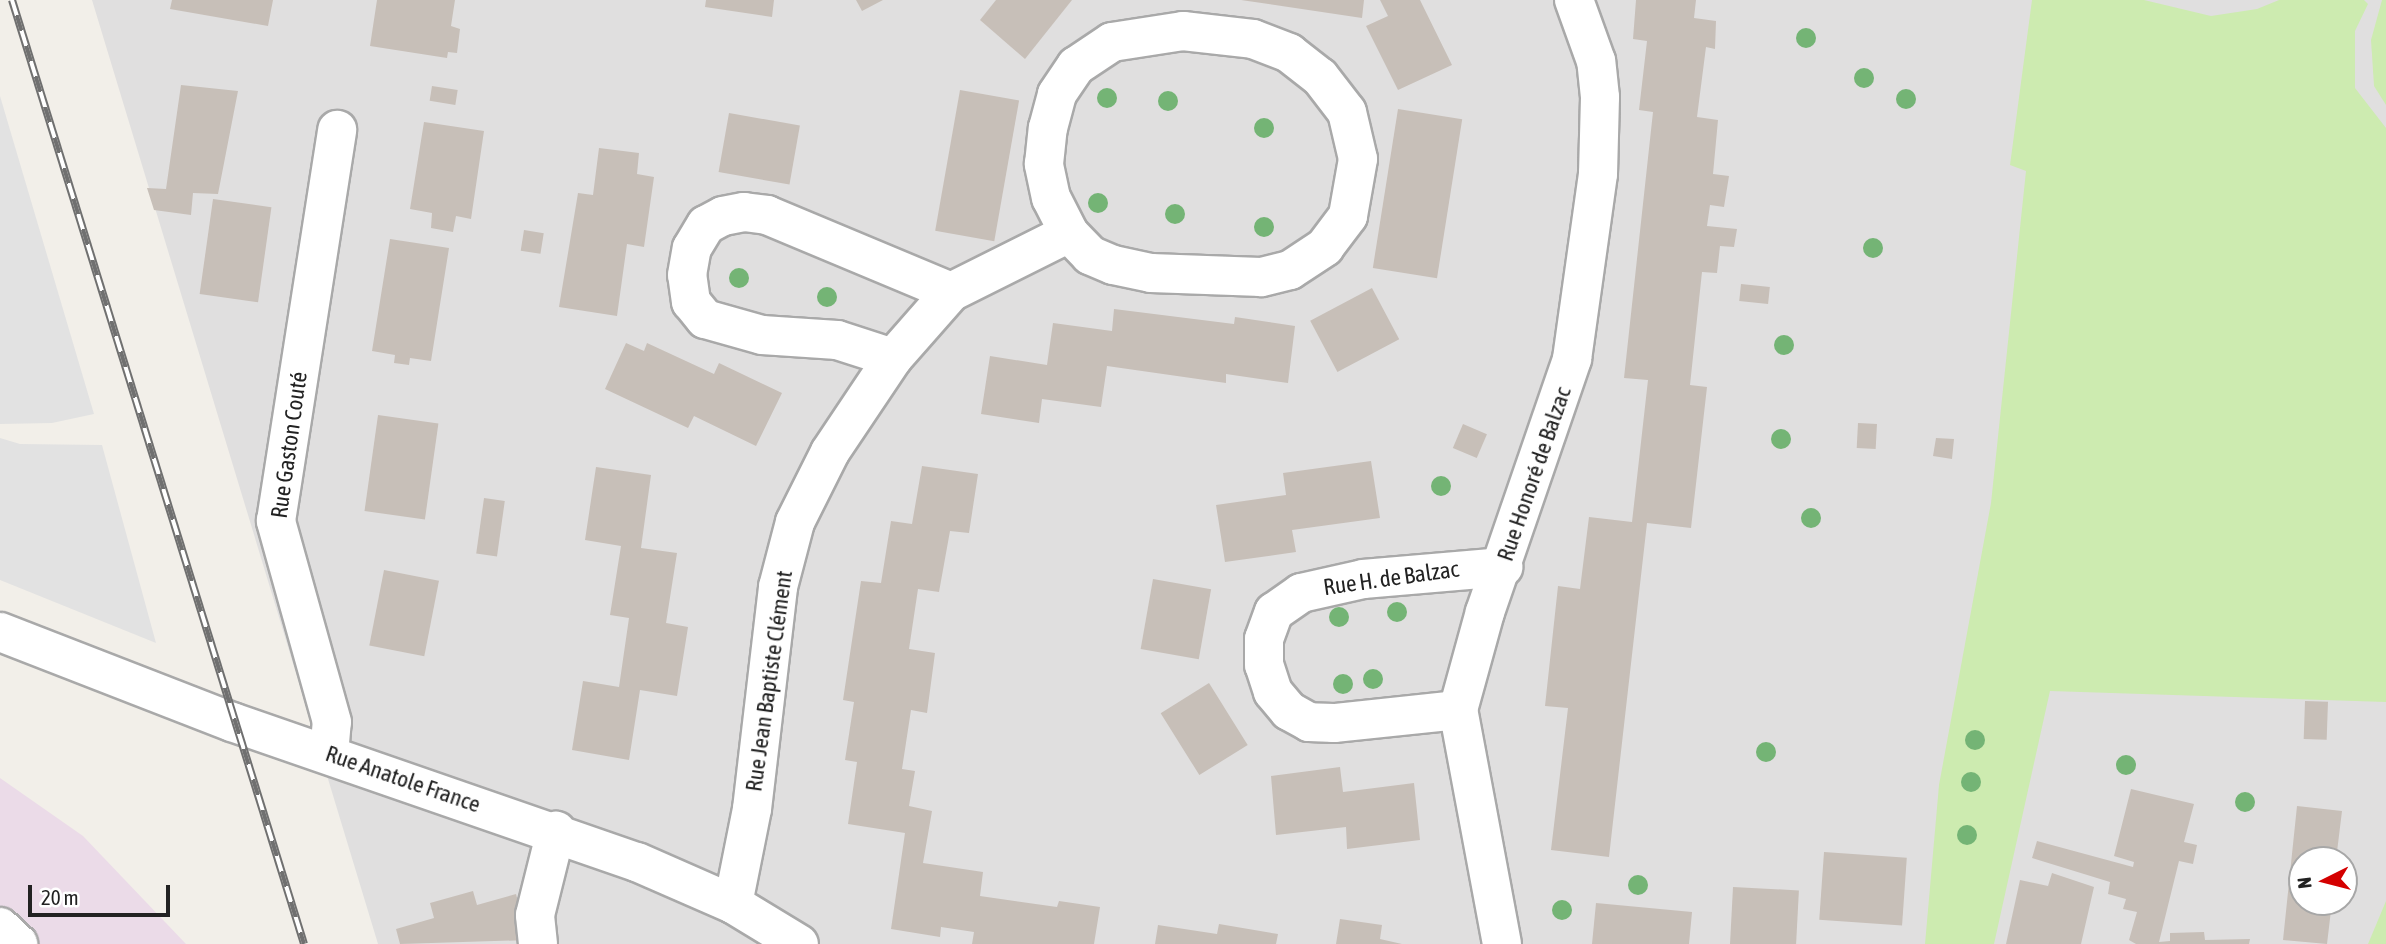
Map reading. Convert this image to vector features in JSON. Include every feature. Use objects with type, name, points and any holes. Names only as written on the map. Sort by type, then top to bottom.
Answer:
[{"type":"street","name":"Rue Honoré de Balzac","points":[[1502,944],[1458,710],[1572,359],[1598,174],[1597,61],[1574,0]]},
{"type":"street","points":[[1183,31],[1253,39],[1299,61],[1320,77],[1347,112],[1358,159],[1348,216],[1325,247],[1290,270],[1261,277],[1151,273],[1102,260],[1069,233],[1051,198],[1044,164],[1048,128],[1057,94],[1076,66],[1112,42],[1183,31]]},
{"type":"street","name":"Rue Gaston Couté","points":[[329,754],[332,722],[276,521],[337,130]]},
{"type":"street","points":[[893,358],[837,340],[762,335],[705,319],[691,302],[687,275],[692,247],[706,225],[723,216],[744,212],[767,215],[951,292]]},
{"type":"street","name":"Rue Jean Baptiste Clément","points":[[733,904],[752,809],[778,587],[795,522],[830,452],[893,358],[951,292],[1069,233]]},
{"type":"street","name":"Rue H. de Balzac","points":[[1458,710],[1334,723],[1309,722],[1289,711],[1273,692],[1264,666],[1264,639],[1274,612],[1301,593],[1363,579],[1503,566]]},
{"type":"street","name":"Rue Anatole France","points":[[0,632],[232,722],[556,831],[733,904],[799,944]]},
{"type":"street","points":[[538,944],[535,915],[556,831]]},
{"type":"street","points":[[0,927],[18,944]]},
{"type":"shaded area","points":[[92,0],[2386,0],[2386,944],[378,944]]},
{"type":"shaded area","points":[[0,96],[94,414],[52,423],[0,424]]},
{"type":"shaded area","points":[[0,438],[20,444],[102,445],[156,643],[0,580]]},
{"type":"shaded area","points":[[0,778],[83,836],[186,944],[0,944]]},
{"type":"green space","points":[[2032,0],[2144,0],[2211,16],[2257,9],[2279,0],[2364,0],[2368,4],[2355,31],[2355,88],[2386,128],[2386,702],[2050,691],[1994,944],[1925,944],[1939,785],[1991,503],[2026,171],[2010,165]]},
{"type":"green space","points":[[2382,0],[2386,0],[2386,105],[2374,86],[2371,40]]},
{"type":"green space","points":[[2386,901],[2386,944],[2368,944]]},
{"type":"building","points":[[172,0],[273,0],[268,26],[170,9]]},
{"type":"building","points":[[377,0],[455,0],[451,26],[460,29],[457,53],[448,52],[447,58],[370,46]]},
{"type":"building","points":[[706,0],[774,0],[772,17],[705,7]]},
{"type":"building","points":[[856,0],[883,0],[862,11]]},
{"type":"building","points":[[996,0],[1072,0],[1025,59],[980,20]]},
{"type":"building","points":[[1241,0],[1364,0],[1362,18]]},
{"type":"building","points":[[1380,0],[1420,0],[1452,65],[1398,90],[1366,26],[1388,16]]},
{"type":"building","points":[[1636,0],[1696,0],[1694,18],[1716,21],[1715,49],[1706,47],[1697,117],[1718,120],[1713,174],[1729,176],[1724,207],[1710,205],[1707,226],[1737,229],[1734,247],[1720,246],[1717,273],[1702,272],[1690,385],[1707,387],[1691,528],[1647,523],[1609,857],[1551,850],[1568,708],[1545,706],[1558,586],[1580,589],[1589,517],[1632,522],[1648,380],[1624,378],[1653,112],[1639,110],[1647,41],[1633,39]]},
{"type":"building","points":[[181,85],[238,91],[218,194],[193,193],[191,215],[154,210],[147,188],[166,189]]},
{"type":"building","points":[[432,86],[458,90],[455,105],[430,101]]},
{"type":"building","points":[[960,90],[1019,100],[994,241],[935,231]]},
{"type":"building","points":[[1398,109],[1462,119],[1437,278],[1373,268]]},
{"type":"building","points":[[729,113],[800,126],[789,185],[719,172]]},
{"type":"building","points":[[424,122],[484,131],[471,219],[456,216],[453,232],[431,228],[432,213],[410,209]]},
{"type":"building","points":[[599,148],[639,153],[637,174],[654,177],[644,247],[627,244],[617,316],[559,307],[578,193],[593,195]]},
{"type":"building","points":[[213,199],[271,207],[258,302],[200,294]]},
{"type":"building","points":[[524,230],[544,233],[540,254],[521,251]]},
{"type":"building","points":[[390,239],[449,248],[431,361],[410,358],[409,365],[394,363],[395,355],[372,351]]},
{"type":"building","points":[[1741,284],[1770,287],[1768,304],[1739,301]]},
{"type":"building","points":[[1372,288],[1399,339],[1337,372],[1310,321]]},
{"type":"building","points":[[1114,309],[1234,324],[1235,317],[1295,326],[1288,383],[1226,374],[1226,383],[1107,366],[1101,407],[1042,399],[1039,423],[981,414],[990,356],[1047,365],[1053,323],[1112,331]]},
{"type":"building","points":[[626,343],[644,351],[647,343],[714,374],[719,363],[782,393],[756,446],[694,416],[688,428],[605,389]]},
{"type":"building","points":[[378,415],[438,423],[425,520],[365,511]]},
{"type":"building","points":[[1858,423],[1877,424],[1876,449],[1857,448]]},
{"type":"building","points":[[1463,424],[1487,434],[1477,458],[1453,448]]},
{"type":"building","points":[[1936,438],[1954,439],[1952,459],[1933,456]]},
{"type":"building","points":[[1371,461],[1380,518],[1292,530],[1296,552],[1225,562],[1216,505],[1286,495],[1283,473]]},
{"type":"building","points":[[922,466],[978,474],[969,533],[950,531],[939,592],[918,589],[909,649],[935,653],[927,713],[911,710],[902,769],[915,771],[909,806],[932,811],[923,863],[983,872],[980,896],[1057,907],[1059,901],[1100,907],[1094,944],[972,944],[974,932],[941,927],[940,937],[891,929],[905,833],[848,824],[857,762],[845,760],[854,702],[843,700],[861,581],[881,583],[891,521],[912,524]]},
{"type":"building","points":[[596,467],[651,475],[641,548],[677,553],[666,623],[688,627],[677,696],[640,690],[629,760],[572,750],[583,681],[619,687],[629,618],[610,615],[621,546],[585,540]]},
{"type":"building","points":[[484,498],[505,501],[497,556],[476,553]]},
{"type":"building","points":[[384,570],[439,581],[424,656],[369,646]]},
{"type":"building","points":[[1153,579],[1211,589],[1199,659],[1141,649]]},
{"type":"building","points":[[1209,683],[1248,745],[1199,775],[1161,713]]},
{"type":"building","points":[[2305,701],[2328,702],[2327,740],[2304,739]]},
{"type":"building","points":[[1340,767],[1343,792],[1414,783],[1420,840],[1347,849],[1346,827],[1276,835],[1271,776]]},
{"type":"building","points":[[2131,789],[2194,804],[2184,842],[2197,845],[2193,864],[2179,861],[2159,942],[2170,941],[2170,933],[2204,932],[2205,940],[2250,939],[2249,944],[2136,944],[2129,940],[2137,912],[2123,909],[2126,899],[2108,894],[2110,882],[2032,858],[2037,841],[2133,867],[2134,862],[2114,856]]},
{"type":"building","points":[[2297,806],[2342,811],[2338,846],[2293,846]]},
{"type":"building","points":[[1824,852],[1907,858],[1902,926],[1819,920]]},
{"type":"building","points":[[2052,873],[2094,887],[2081,944],[2006,944],[2020,880],[2048,886]]},
{"type":"building","points":[[1733,887],[1799,890],[1796,944],[1730,944]]},
{"type":"building","points":[[473,891],[477,905],[516,894],[528,940],[400,944],[396,929],[434,918],[430,903]]},
{"type":"building","points":[[2288,892],[2288,916],[2330,916],[2327,944],[2283,940]]},
{"type":"building","points":[[1596,903],[1692,912],[1689,944],[1592,944]]},
{"type":"building","points":[[1340,919],[1382,925],[1380,939],[1402,944],[1336,944]]},
{"type":"building","points":[[1219,924],[1278,934],[1276,944],[1155,944],[1158,925],[1217,934]]},
{"type":"railway","points":[[12,0],[304,944]]}]
